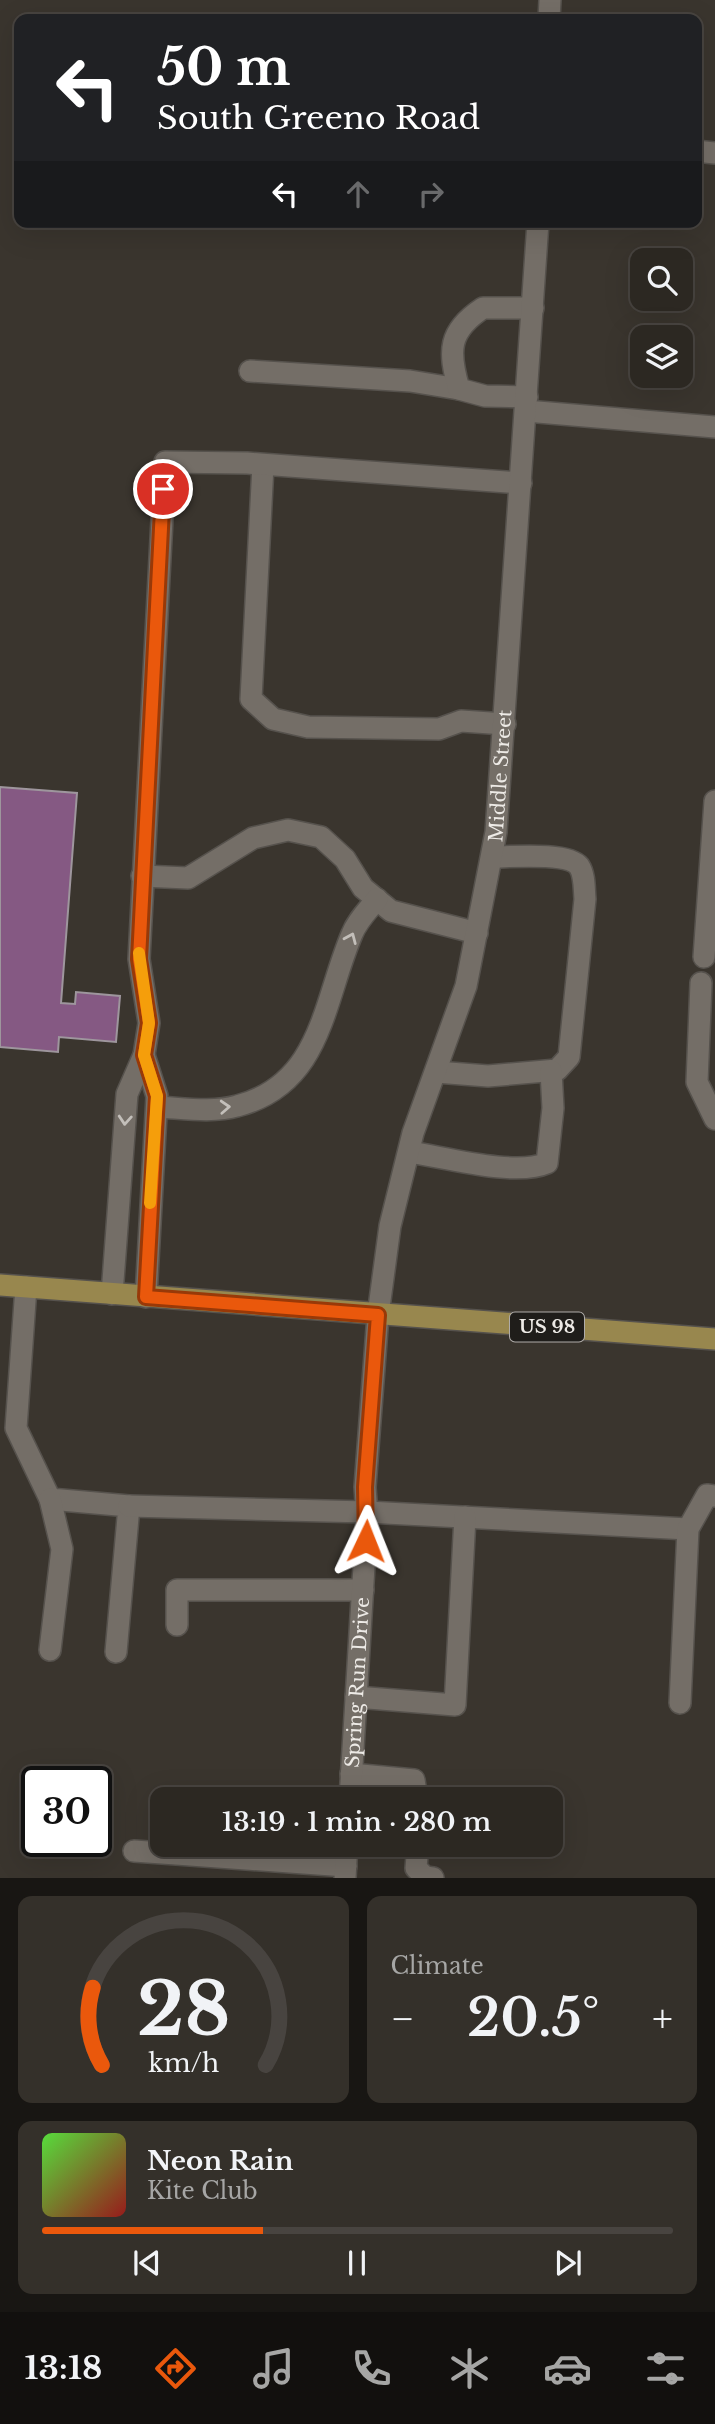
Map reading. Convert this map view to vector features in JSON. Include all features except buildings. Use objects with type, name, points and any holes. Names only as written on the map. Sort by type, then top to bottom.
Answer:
[{"type":"main road","name":"US 98","points":[[0,1285],[715,1339]]},
{"type":"street","name":"Middle Street","points":[[378,1315],[390,1227],[408,1152],[466,986],[492,857],[505,724],[538,228]]},
{"type":"street","points":[[459,389],[451,360],[455,332],[483,308],[533,308]]},
{"type":"street","points":[[250,371],[410,381],[526,404],[715,427]]},
{"type":"street","points":[[112,1294],[127,1094],[144,1055],[149,1023],[139,959],[165,462],[263,465],[521,483]]},
{"type":"street","points":[[263,465],[251,699],[273,719],[308,727],[439,729],[461,721],[505,724]]},
{"type":"street","points":[[704,957],[715,801]]},
{"type":"street","points":[[142,876],[188,878],[253,838],[288,830],[321,837],[345,859],[363,888],[391,911],[477,933]]},
{"type":"street","points":[[436,1072],[488,1076],[551,1071],[557,1070],[569,1057],[585,899],[583,873],[578,864],[563,857],[492,857]]},
{"type":"street","points":[[157,1107],[236,1107],[278,1089],[299,1070],[326,1011],[353,931],[377,899]]},
{"type":"street","points":[[701,983],[697,1082],[715,1119]]},
{"type":"street","points":[[144,1055],[157,1096],[146,1297]]},
{"type":"street","points":[[408,1152],[512,1168],[538,1167],[547,1163],[553,1108],[551,1071]]},
{"type":"street","points":[[26,1287],[16,1428],[50,1499],[62,1549],[50,1650]]},
{"type":"street","name":"Spring Run Drive","points":[[350,1787],[367,1512],[365,1487],[378,1315]]},
{"type":"street","points":[[680,1703],[688,1529],[707,1495],[715,1496]]},
{"type":"street","points":[[50,1499],[129,1506],[367,1512],[688,1529]]},
{"type":"street","points":[[116,1652],[129,1506]]},
{"type":"street","points":[[356,1697],[455,1705],[465,1517]]},
{"type":"street","points":[[177,1625],[177,1590],[362,1590]]},
{"type":"street","points":[[351,1774],[414,1780],[415,1787]]},
{"type":"street","points":[[134,1851],[345,1872]]},
{"type":"street","points":[[417,1857],[416,1868],[425,1877],[433,1878]]},
{"type":"slow traffic","points":[[139,953],[149,1023],[144,1055],[157,1096],[150,1203]]},
{"type":"route","points":[[163,489],[139,959],[149,1023],[144,1055],[157,1096],[146,1297],[378,1315],[365,1487],[366,1541]]}]
